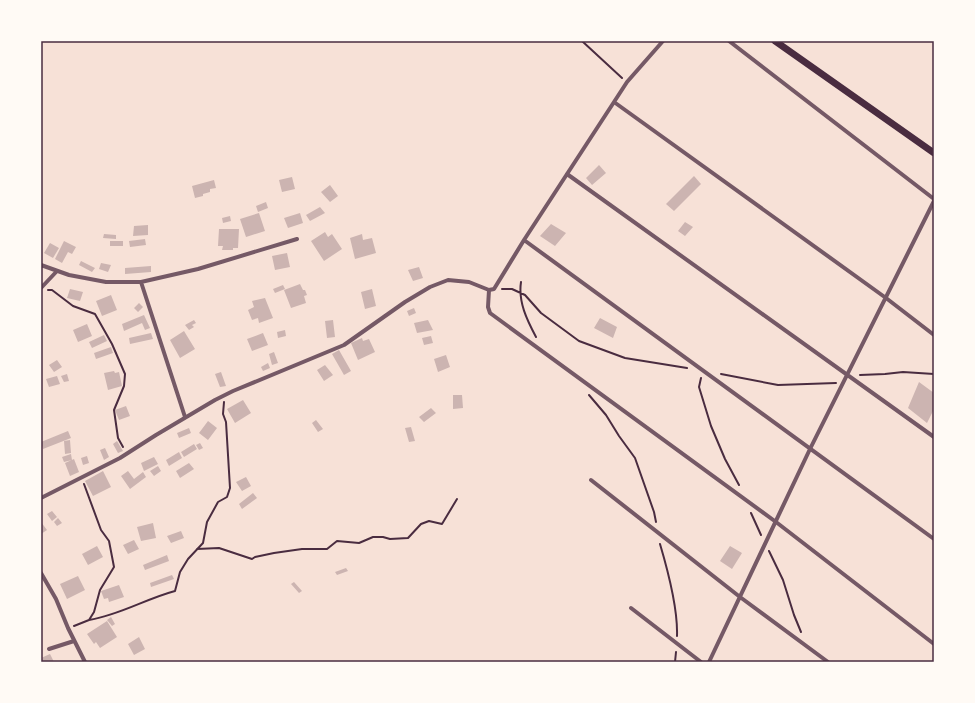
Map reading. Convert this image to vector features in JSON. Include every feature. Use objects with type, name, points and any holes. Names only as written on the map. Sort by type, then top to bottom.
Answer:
[{"type":"main road","points":[[775,41],[934,153]]},
{"type":"street","points":[[41,498],[126,454],[185,417],[233,391],[344,345],[405,302],[430,287],[448,280],[469,282],[489,290],[494,289],[524,240],[627,82],[663,41]]},
{"type":"street","points":[[709,662],[810,449],[934,200],[729,41]]},
{"type":"street","points":[[614,102],[886,298],[934,335]]},
{"type":"street","points":[[567,174],[934,437]]},
{"type":"street","points":[[41,265],[69,275],[106,282],[141,282],[198,269],[297,239]]},
{"type":"street","points":[[524,240],[934,539]]},
{"type":"street","points":[[41,288],[57,271]]},
{"type":"street","points":[[141,282],[185,417]]},
{"type":"street","points":[[489,290],[488,307],[490,313],[776,522],[934,644]]},
{"type":"street","points":[[591,480],[740,597],[828,662]]},
{"type":"street","points":[[41,573],[56,599],[68,628],[85,662]]},
{"type":"street","points":[[631,608],[701,662]]},
{"type":"street","points":[[49,648],[74,641]]},
{"type":"path","points":[[582,41],[627,82]]},
{"type":"path","points":[[521,282],[520,293],[526,319],[537,340]]},
{"type":"path","points":[[494,289],[512,290],[525,295],[541,313],[579,341],[625,358],[701,370],[700,387],[711,426],[739,487]]},
{"type":"path","points":[[46,290],[52,290],[73,306],[95,314],[112,344],[125,374],[124,386],[114,410],[118,438],[126,454]]},
{"type":"path","points":[[847,375],[903,372],[934,374]]},
{"type":"path","points":[[717,373],[778,385],[843,383]]},
{"type":"path","points":[[68,628],[89,620],[106,617],[156,596],[175,590],[180,572],[188,559],[203,543],[207,522],[218,502],[227,497],[230,488],[226,422],[223,414],[225,401],[233,391]]},
{"type":"path","points":[[588,393],[606,415],[635,458],[654,512],[657,532],[667,565],[673,600],[677,629],[675,662]]},
{"type":"path","points":[[81,477],[100,530],[109,541],[114,567],[100,590],[94,612],[89,620]]},
{"type":"path","points":[[197,549],[219,548],[252,559],[274,552],[302,549],[327,549],[337,541],[359,543],[373,537],[390,539],[408,538],[422,524],[429,521],[442,524],[457,499]]},
{"type":"path","points":[[747,501],[751,514],[783,580],[794,615],[807,646]]},
{"type":"building","points":[[599,165],[606,173],[592,185],[586,178]]},
{"type":"building","points":[[694,176],[701,184],[674,211],[666,204]]},
{"type":"building","points":[[292,177],[295,189],[282,192],[279,180]]},
{"type":"building","points":[[214,180],[216,188],[210,189],[210,192],[195,198],[192,186]]},
{"type":"building","points":[[330,185],[338,196],[330,202],[321,192]]},
{"type":"building","points":[[266,202],[268,208],[258,212],[256,206]]},
{"type":"building","points":[[320,207],[325,213],[310,221],[306,215]]},
{"type":"building","points":[[259,213],[265,231],[246,237],[240,219]]},
{"type":"building","points":[[300,213],[303,223],[288,228],[284,218]]},
{"type":"building","points":[[230,216],[231,221],[223,223],[222,218]]},
{"type":"building","points":[[685,222],[693,227],[685,236],[678,231]]},
{"type":"building","points":[[551,224],[566,233],[555,246],[540,236]]},
{"type":"building","points":[[148,225],[148,235],[133,236],[134,226]]},
{"type":"building","points":[[219,229],[239,229],[238,248],[233,248],[233,250],[222,250],[223,246],[218,246]]},
{"type":"building","points":[[325,232],[328,237],[332,234],[342,249],[324,261],[311,241]]},
{"type":"building","points":[[104,234],[116,235],[116,239],[103,238]]},
{"type":"building","points":[[362,234],[363,240],[372,238],[376,253],[355,259],[350,238]]},
{"type":"building","points":[[145,239],[146,245],[130,247],[129,241]]},
{"type":"building","points":[[64,241],[76,247],[72,254],[68,252],[62,263],[55,259]]},
{"type":"building","points":[[110,241],[123,241],[123,246],[110,246]]},
{"type":"building","points":[[50,243],[59,248],[53,258],[44,253]]},
{"type":"building","points":[[287,253],[290,267],[275,270],[272,256]]},
{"type":"building","points":[[81,261],[95,268],[92,272],[79,265]]},
{"type":"building","points":[[101,263],[111,265],[108,272],[99,269]]},
{"type":"building","points":[[151,266],[151,272],[125,274],[125,268]]},
{"type":"building","points":[[419,267],[423,278],[413,281],[408,270]]},
{"type":"building","points":[[300,284],[307,295],[304,296],[306,303],[291,308],[284,290]]},
{"type":"building","points":[[283,285],[285,289],[275,293],[273,289]]},
{"type":"building","points":[[70,289],[83,292],[80,301],[67,298]]},
{"type":"building","points":[[372,289],[376,306],[365,309],[361,292]]},
{"type":"building","points":[[111,295],[117,310],[102,316],[96,301]]},
{"type":"building","points":[[265,298],[273,318],[259,323],[258,318],[252,320],[248,310],[254,307],[252,301]]},
{"type":"building","points":[[139,303],[143,307],[138,312],[134,308]]},
{"type":"building","points":[[414,308],[416,313],[409,316],[407,311]]},
{"type":"building","points":[[144,315],[150,328],[145,330],[142,323],[124,331],[122,324]]},
{"type":"building","points":[[600,318],[617,327],[613,338],[594,328]]},
{"type":"building","points":[[194,320],[196,323],[192,325],[194,327],[189,330],[185,325]]},
{"type":"building","points":[[333,320],[335,337],[327,338],[325,321]]},
{"type":"building","points":[[428,320],[433,330],[417,333],[414,323]]},
{"type":"building","points":[[87,324],[92,336],[78,342],[73,330]]},
{"type":"building","points":[[285,330],[286,336],[278,338],[277,332]]},
{"type":"building","points":[[184,331],[195,349],[180,358],[170,340]]},
{"type":"building","points":[[151,333],[153,339],[130,344],[129,338]]},
{"type":"building","points":[[263,333],[268,345],[252,351],[247,339]]},
{"type":"building","points":[[104,335],[107,341],[92,348],[89,342]]},
{"type":"building","points":[[431,336],[433,343],[424,345],[422,338]]},
{"type":"building","points":[[362,338],[363,341],[369,339],[375,352],[358,360],[351,343]]},
{"type":"building","points":[[111,347],[113,353],[96,359],[94,353]]},
{"type":"building","points":[[339,350],[351,371],[344,375],[332,354]]},
{"type":"building","points":[[274,352],[278,363],[272,365],[269,354]]},
{"type":"building","points":[[446,355],[450,367],[438,372],[434,359]]},
{"type":"building","points":[[57,360],[62,367],[54,372],[49,365]]},
{"type":"building","points":[[268,363],[270,368],[263,371],[261,367]]},
{"type":"building","points":[[325,365],[333,375],[324,381],[317,370]]},
{"type":"building","points":[[114,371],[115,373],[119,372],[122,386],[108,390],[104,373]]},
{"type":"building","points":[[221,372],[226,386],[220,387],[215,374]]},
{"type":"building","points":[[67,374],[69,381],[64,382],[61,376]]},
{"type":"building","points":[[57,376],[60,384],[49,387],[46,379]]},
{"type":"building","points":[[919,382],[934,393],[934,409],[927,423],[908,408]]},
{"type":"building","points":[[453,395],[462,395],[463,408],[453,409]]},
{"type":"building","points":[[243,400],[251,413],[235,423],[227,409]]},
{"type":"building","points":[[126,406],[130,416],[119,420],[115,410]]},
{"type":"building","points":[[431,408],[436,413],[424,422],[419,417]]},
{"type":"building","points":[[316,420],[323,429],[318,432],[312,423]]},
{"type":"building","points":[[208,421],[217,428],[208,440],[199,433]]},
{"type":"building","points":[[411,427],[415,441],[409,442],[405,428]]},
{"type":"building","points":[[189,428],[191,433],[179,438],[177,433]]},
{"type":"building","points":[[68,431],[71,438],[43,449],[41,442]]},
{"type":"building","points":[[70,440],[71,453],[65,454],[64,441]]},
{"type":"building","points":[[117,441],[123,451],[118,453],[113,444]]},
{"type":"building","points":[[200,443],[203,448],[199,450],[196,445]]},
{"type":"building","points":[[194,444],[197,449],[184,457],[181,452]]},
{"type":"building","points":[[105,448],[109,457],[104,460],[100,450]]},
{"type":"building","points":[[179,452],[182,458],[169,466],[166,460]]},
{"type":"building","points":[[71,454],[72,460],[64,462],[62,457]]},
{"type":"building","points":[[87,456],[89,463],[83,465],[81,458]]},
{"type":"building","points":[[154,457],[158,464],[144,471],[141,463]]},
{"type":"building","points":[[74,459],[79,472],[70,476],[65,463]]},
{"type":"building","points":[[189,463],[194,469],[180,478],[176,471]]},
{"type":"building","points":[[158,466],[161,471],[154,476],[150,471]]},
{"type":"building","points":[[103,471],[111,487],[93,496],[85,481]]},
{"type":"building","points":[[128,471],[134,479],[143,472],[146,477],[130,489],[121,476]]},
{"type":"building","points":[[246,477],[251,486],[242,491],[236,482]]},
{"type":"building","points":[[253,493],[257,498],[242,509],[239,504]]},
{"type":"building","points":[[52,511],[57,517],[52,521],[47,514]]},
{"type":"building","points":[[58,518],[62,523],[57,526],[54,522]]},
{"type":"building","points":[[41,522],[47,530],[41,534]]},
{"type":"building","points":[[153,523],[156,538],[141,541],[137,527]]},
{"type":"building","points":[[181,531],[184,538],[171,543],[167,536]]},
{"type":"building","points":[[134,540],[139,549],[128,554],[123,545]]},
{"type":"building","points":[[97,546],[103,557],[88,565],[82,554]]},
{"type":"building","points":[[730,546],[742,553],[732,569],[720,561]]},
{"type":"building","points":[[167,555],[169,561],[145,570],[143,565]]},
{"type":"building","points":[[346,568],[348,571],[337,575],[335,572]]},
{"type":"building","points":[[172,575],[174,579],[151,587],[150,583]]},
{"type":"building","points":[[78,576],[85,590],[67,599],[60,584]]},
{"type":"building","points":[[294,582],[302,591],[299,593],[291,584]]},
{"type":"building","points":[[119,585],[124,597],[109,602],[108,598],[104,599],[101,591]]},
{"type":"building","points":[[111,617],[115,624],[112,626],[107,620]]},
{"type":"building","points":[[107,621],[117,637],[100,648],[96,642],[94,644],[87,634]]},
{"type":"building","points":[[139,637],[145,649],[134,655],[128,644]]},
{"type":"building","points":[[50,654],[54,662],[41,662],[41,658]]}]
